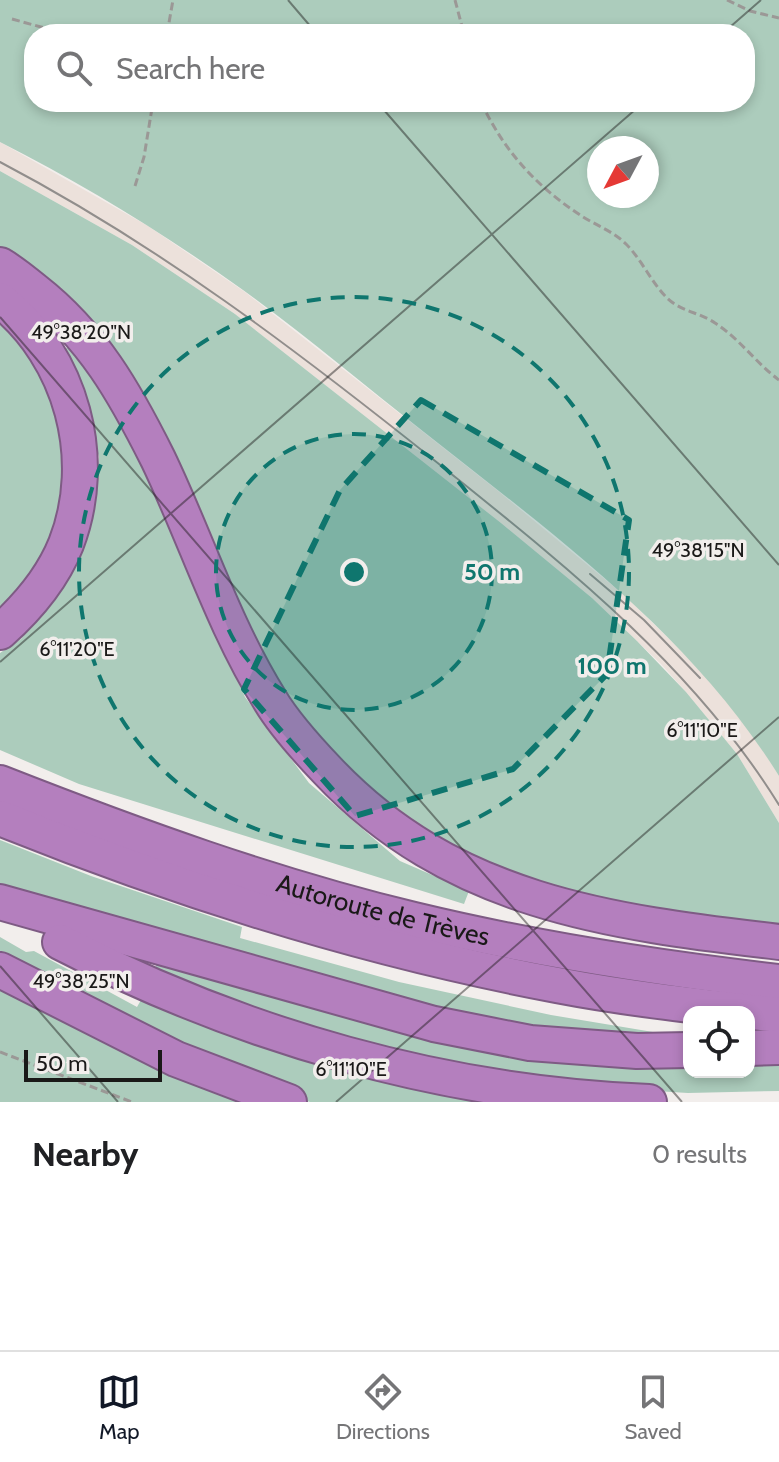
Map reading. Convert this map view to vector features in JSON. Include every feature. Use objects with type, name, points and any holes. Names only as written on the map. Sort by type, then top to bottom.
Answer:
[{"type":"highway","points":[[0,265],[61,311],[95,351],[128,398],[178,501],[231,625],[270,701],[313,755],[347,791],[399,834],[450,865],[537,900],[599,917],[779,942]]},
{"type":"highway","points":[[0,300],[16,313],[53,360],[74,412],[81,454],[78,501],[65,545],[47,579],[25,610],[0,632]]},
{"type":"highway","name":"Autoroute de Trèves","points":[[0,783],[110,826],[261,878],[414,920],[568,953],[779,982]]},
{"type":"highway","name":"Autoroute de Trèves","points":[[0,818],[177,886],[405,953],[558,985],[779,1015]]},
{"type":"highway","points":[[0,902],[434,1024],[530,1043],[637,1051],[683,1050]]},
{"type":"highway","points":[[60,942],[128,977],[278,1035],[440,1077],[604,1100],[649,1102]]},
{"type":"highway","points":[[0,970],[176,1059],[289,1102]]},
{"type":"highway","points":[[755,1048],[779,1047]]},
{"type":"path","points":[[169,24],[173,0]]},
{"type":"path","points":[[455,0],[461,24]]},
{"type":"path","points":[[727,0],[750,11],[779,18]]},
{"type":"path","points":[[12,19],[30,24]]},
{"type":"path","points":[[135,186],[144,157],[151,112]]},
{"type":"path","points":[[486,112],[502,142],[525,171],[551,196],[627,245],[667,298],[677,306],[712,321],[741,342],[779,380]]},
{"type":"path","points":[[0,1052],[132,1102]]},
{"type":"highlighted area","points":[[421,400],[629,520],[607,674],[513,769],[355,816],[244,689],[340,490]]},
{"type":"shaded area","points":[[0,142],[148,226],[245,292],[498,491],[624,595],[699,668],[736,712],[768,758],[779,776],[779,823],[737,754],[686,692],[592,598],[235,314],[132,245],[0,171]]},
{"type":"green space","points":[[0,0],[779,0],[779,776],[744,725],[705,677],[617,589],[570,548],[243,290],[124,212],[0,142]]},
{"type":"green space","points":[[0,171],[132,245],[235,314],[501,523],[592,598],[637,641],[686,692],[737,754],[779,823],[779,927],[600,901],[498,870],[404,818],[356,779],[314,734],[283,690],[244,617],[162,431],[0,249]]},
{"type":"green space","points":[[0,314],[44,367],[69,452],[56,541],[0,617]]},
{"type":"green space","points":[[70,345],[103,387],[132,444],[245,697],[309,783],[400,861],[469,891],[464,904],[79,784],[0,750],[0,653],[21,639],[59,591],[90,529],[99,457],[79,388],[61,352]]},
{"type":"green space","points":[[0,840],[91,876],[242,927],[240,938],[399,982],[551,1015],[683,1038],[532,1035],[0,894]]},
{"type":"green space","points":[[0,937],[26,952],[34,951],[137,1007],[141,1000],[274,1050],[500,1102],[310,1102],[253,1085],[0,961]]},
{"type":"green space","points":[[158,959],[683,1063],[683,1078],[755,1078],[755,1062],[779,1062],[779,1091],[688,1093],[607,1088],[412,1060],[153,976]]},
{"type":"green space","points":[[0,984],[249,1102],[0,1102]]},
{"type":"tram line","points":[[0,162],[115,228],[224,300],[382,419],[530,538],[622,618],[665,661],[706,706],[779,805]]},
{"type":"tram line","points":[[590,574],[644,620],[700,678]]}]
